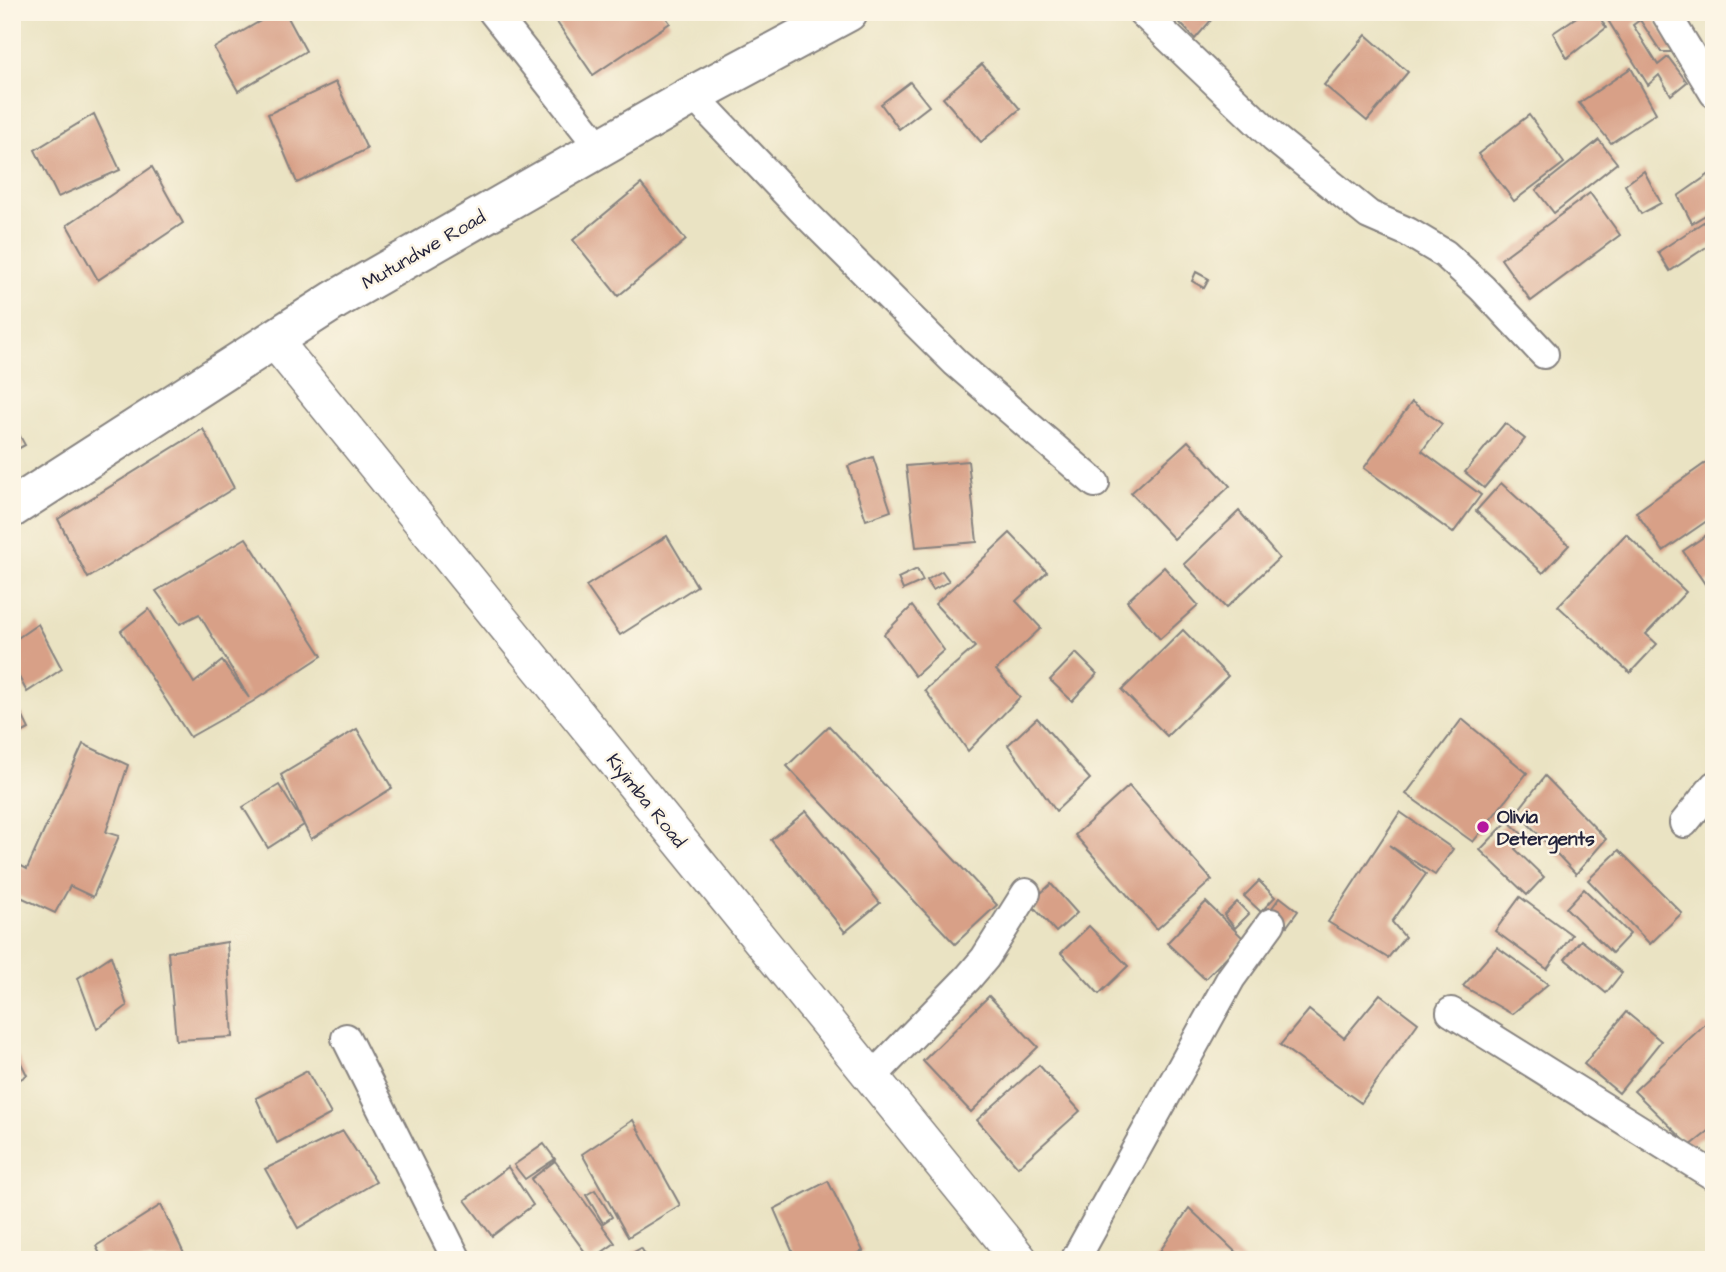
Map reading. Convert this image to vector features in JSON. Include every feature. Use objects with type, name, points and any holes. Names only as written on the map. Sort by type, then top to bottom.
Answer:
[{"type":"main road","name":"Mutundwe Road","points":[[12,508],[273,340],[450,232],[693,95],[848,12]]},
{"type":"street","points":[[493,12],[600,148]]},
{"type":"street","points":[[1142,12],[1274,138],[1369,215],[1408,232],[1445,254],[1482,288],[1544,354]]},
{"type":"street","points":[[1665,12],[1714,93]]},
{"type":"street","points":[[693,95],[805,213],[947,354],[1095,483]]},
{"type":"street","name":"Kiyimba Road","points":[[273,340],[1020,1260]]},
{"type":"street","points":[[1684,823],[1714,786]]},
{"type":"street","points":[[872,1077],[968,978],[985,957],[1026,893]]},
{"type":"street","points":[[1075,1260],[1231,978],[1271,923]]},
{"type":"street","points":[[1451,1012],[1714,1176]]},
{"type":"street","points":[[346,1038],[457,1260]]},
{"type":"building","points":[[276,12],[285,12],[306,51],[238,91],[214,48]]},
{"type":"building","points":[[556,12],[662,12],[670,23],[593,75],[552,15]]},
{"type":"building","points":[[1170,12],[1218,12],[1195,39]]},
{"type":"building","points":[[1584,12],[1597,12],[1606,28],[1567,58],[1553,33]]},
{"type":"building","points":[[1614,12],[1649,12],[1675,52],[1661,52],[1640,20],[1633,25],[1658,65],[1668,57],[1687,82],[1671,95],[1659,75],[1648,85],[1606,17]]},
{"type":"building","points":[[1366,35],[1408,72],[1367,121],[1324,85]]},
{"type":"building","points":[[982,64],[1020,109],[981,142],[943,98]]},
{"type":"building","points":[[1631,68],[1656,113],[1611,143],[1579,103]]},
{"type":"building","points":[[336,82],[367,149],[297,183],[268,114]]},
{"type":"building","points":[[910,82],[929,106],[899,129],[881,104]]},
{"type":"building","points":[[94,114],[120,170],[58,197],[35,150]]},
{"type":"building","points":[[1529,115],[1564,163],[1514,201],[1478,154]]},
{"type":"building","points":[[1599,140],[1617,163],[1554,213],[1536,190]]},
{"type":"building","points":[[152,167],[183,223],[98,280],[67,225]]},
{"type":"building","points":[[1644,171],[1661,203],[1641,214],[1625,185]]},
{"type":"building","points":[[1714,171],[1714,210],[1692,223],[1678,196]]},
{"type":"building","points":[[641,184],[686,240],[618,296],[573,240]]},
{"type":"building","points":[[1590,193],[1620,235],[1531,301],[1501,259]]},
{"type":"building","points":[[1714,215],[1714,242],[1670,271],[1658,252]]},
{"type":"building","points":[[1196,272],[1209,279],[1204,288],[1192,281]]},
{"type":"building","points":[[1412,402],[1442,424],[1422,451],[1481,495],[1453,533],[1364,468]]},
{"type":"building","points":[[12,422],[25,445],[12,452]]},
{"type":"building","points":[[1505,423],[1525,439],[1484,488],[1465,472]]},
{"type":"building","points":[[203,429],[234,488],[88,578],[58,519]]},
{"type":"building","points":[[1188,441],[1230,486],[1174,539],[1131,493]]},
{"type":"building","points":[[873,457],[891,511],[866,520],[848,466]]},
{"type":"building","points":[[1714,457],[1714,516],[1663,551],[1636,512]]},
{"type":"building","points":[[968,461],[977,542],[916,547],[906,466]]},
{"type":"building","points":[[1501,483],[1569,545],[1543,573],[1476,511]]},
{"type":"building","points":[[1239,511],[1279,558],[1226,608],[1184,564]]},
{"type":"building","points":[[1714,530],[1714,578],[1705,584],[1683,551]]},
{"type":"building","points":[[1010,533],[1047,572],[1016,601],[1041,628],[996,670],[1020,697],[968,751],[925,690],[975,647],[935,604]]},
{"type":"building","points":[[1626,534],[1686,592],[1646,634],[1657,644],[1630,673],[1558,606]]},
{"type":"building","points":[[667,536],[697,586],[620,635],[586,586]]},
{"type":"building","points":[[246,538],[322,656],[252,702],[190,737],[121,631],[149,609],[194,683],[222,661],[249,698],[199,614],[180,624],[156,591]]},
{"type":"building","points":[[1164,567],[1198,605],[1160,639],[1127,601]]},
{"type":"building","points":[[917,569],[923,581],[903,590],[898,578]]},
{"type":"building","points":[[942,571],[949,581],[933,590],[927,580]]},
{"type":"building","points":[[912,606],[944,650],[915,676],[884,634]]},
{"type":"building","points":[[38,624],[62,669],[27,692],[12,664],[12,642]]},
{"type":"building","points":[[1183,630],[1228,676],[1167,736],[1122,690]]},
{"type":"building","points":[[1076,653],[1097,674],[1072,701],[1050,680]]},
{"type":"building","points":[[21,713],[29,729],[18,735],[12,724],[12,717]]},
{"type":"building","points":[[1037,718],[1090,779],[1056,811],[1008,745]]},
{"type":"building","points":[[1462,719],[1527,773],[1473,842],[1406,794]]},
{"type":"building","points":[[829,726],[997,905],[955,944],[787,766]]},
{"type":"building","points":[[357,729],[392,788],[311,839],[281,775]]},
{"type":"building","points":[[83,744],[128,765],[106,832],[119,836],[93,897],[70,886],[55,913],[12,893],[12,861],[27,869]]},
{"type":"building","points":[[1545,776],[1606,839],[1576,874],[1517,812]]},
{"type":"building","points":[[279,785],[304,825],[268,848],[243,807]]},
{"type":"building","points":[[1129,786],[1212,880],[1157,929],[1075,835]]},
{"type":"building","points":[[806,811],[880,903],[845,932],[771,840]]},
{"type":"building","points":[[1400,812],[1453,849],[1435,875],[1389,845],[1426,874],[1392,922],[1405,937],[1388,958],[1328,922]]},
{"type":"building","points":[[1508,821],[1525,837],[1515,849],[1544,877],[1527,895],[1480,850]]},
{"type":"building","points":[[1619,850],[1682,913],[1650,944],[1588,880]]},
{"type":"building","points":[[1259,881],[1275,897],[1261,912],[1244,896]]},
{"type":"building","points":[[1051,884],[1077,913],[1056,932],[1030,903]]},
{"type":"building","points":[[1584,889],[1630,934],[1612,953],[1566,908]]},
{"type":"building","points":[[1280,897],[1298,911],[1287,926],[1269,912]]},
{"type":"building","points":[[1520,897],[1572,935],[1547,969],[1495,931]]},
{"type":"building","points":[[1206,902],[1244,939],[1205,979],[1167,943]]},
{"type":"building","points":[[1237,902],[1249,914],[1235,928],[1224,915]]},
{"type":"building","points":[[1089,926],[1128,966],[1099,994],[1061,953]]},
{"type":"building","points":[[1581,940],[1622,973],[1606,993],[1565,959]]},
{"type":"building","points":[[227,942],[233,1037],[176,1040],[168,952]]},
{"type":"building","points":[[1497,947],[1548,984],[1512,1014],[1463,986]]},
{"type":"building","points":[[111,956],[127,1006],[97,1029],[78,978]]},
{"type":"building","points":[[1380,994],[1418,1023],[1361,1103],[1280,1045],[1309,1010],[1344,1038]]},
{"type":"building","points":[[989,996],[1038,1047],[971,1112],[923,1061]]},
{"type":"building","points":[[1626,1012],[1661,1041],[1619,1093],[1584,1064]]},
{"type":"building","points":[[1705,1024],[1714,1032],[1714,1127],[1690,1146],[1634,1091]]},
{"type":"building","points":[[16,1053],[27,1075],[12,1084],[12,1054]]},
{"type":"building","points":[[1039,1065],[1080,1111],[1018,1167],[977,1120]]},
{"type":"building","points":[[307,1071],[331,1114],[277,1143],[256,1098]]},
{"type":"building","points":[[633,1120],[680,1205],[628,1237],[582,1154]]},
{"type":"building","points":[[343,1131],[376,1182],[298,1228],[265,1169]]},
{"type":"building","points":[[544,1144],[555,1159],[525,1179],[514,1165]]},
{"type":"building","points":[[555,1161],[615,1243],[591,1260],[531,1179]]},
{"type":"building","points":[[508,1167],[533,1205],[492,1236],[465,1200]]},
{"type":"building","points":[[828,1181],[863,1251],[844,1260],[796,1260],[774,1209]]},
{"type":"building","points":[[595,1190],[612,1217],[603,1223],[586,1195]]},
{"type":"building","points":[[161,1205],[187,1260],[103,1260],[96,1246]]},
{"type":"building","points":[[1189,1208],[1244,1260],[1154,1260]]},
{"type":"building","points":[[641,1248],[649,1260],[620,1260]]},
{"type":"place","name":"Olivia Detergents","points":[[1483,827]]}]
